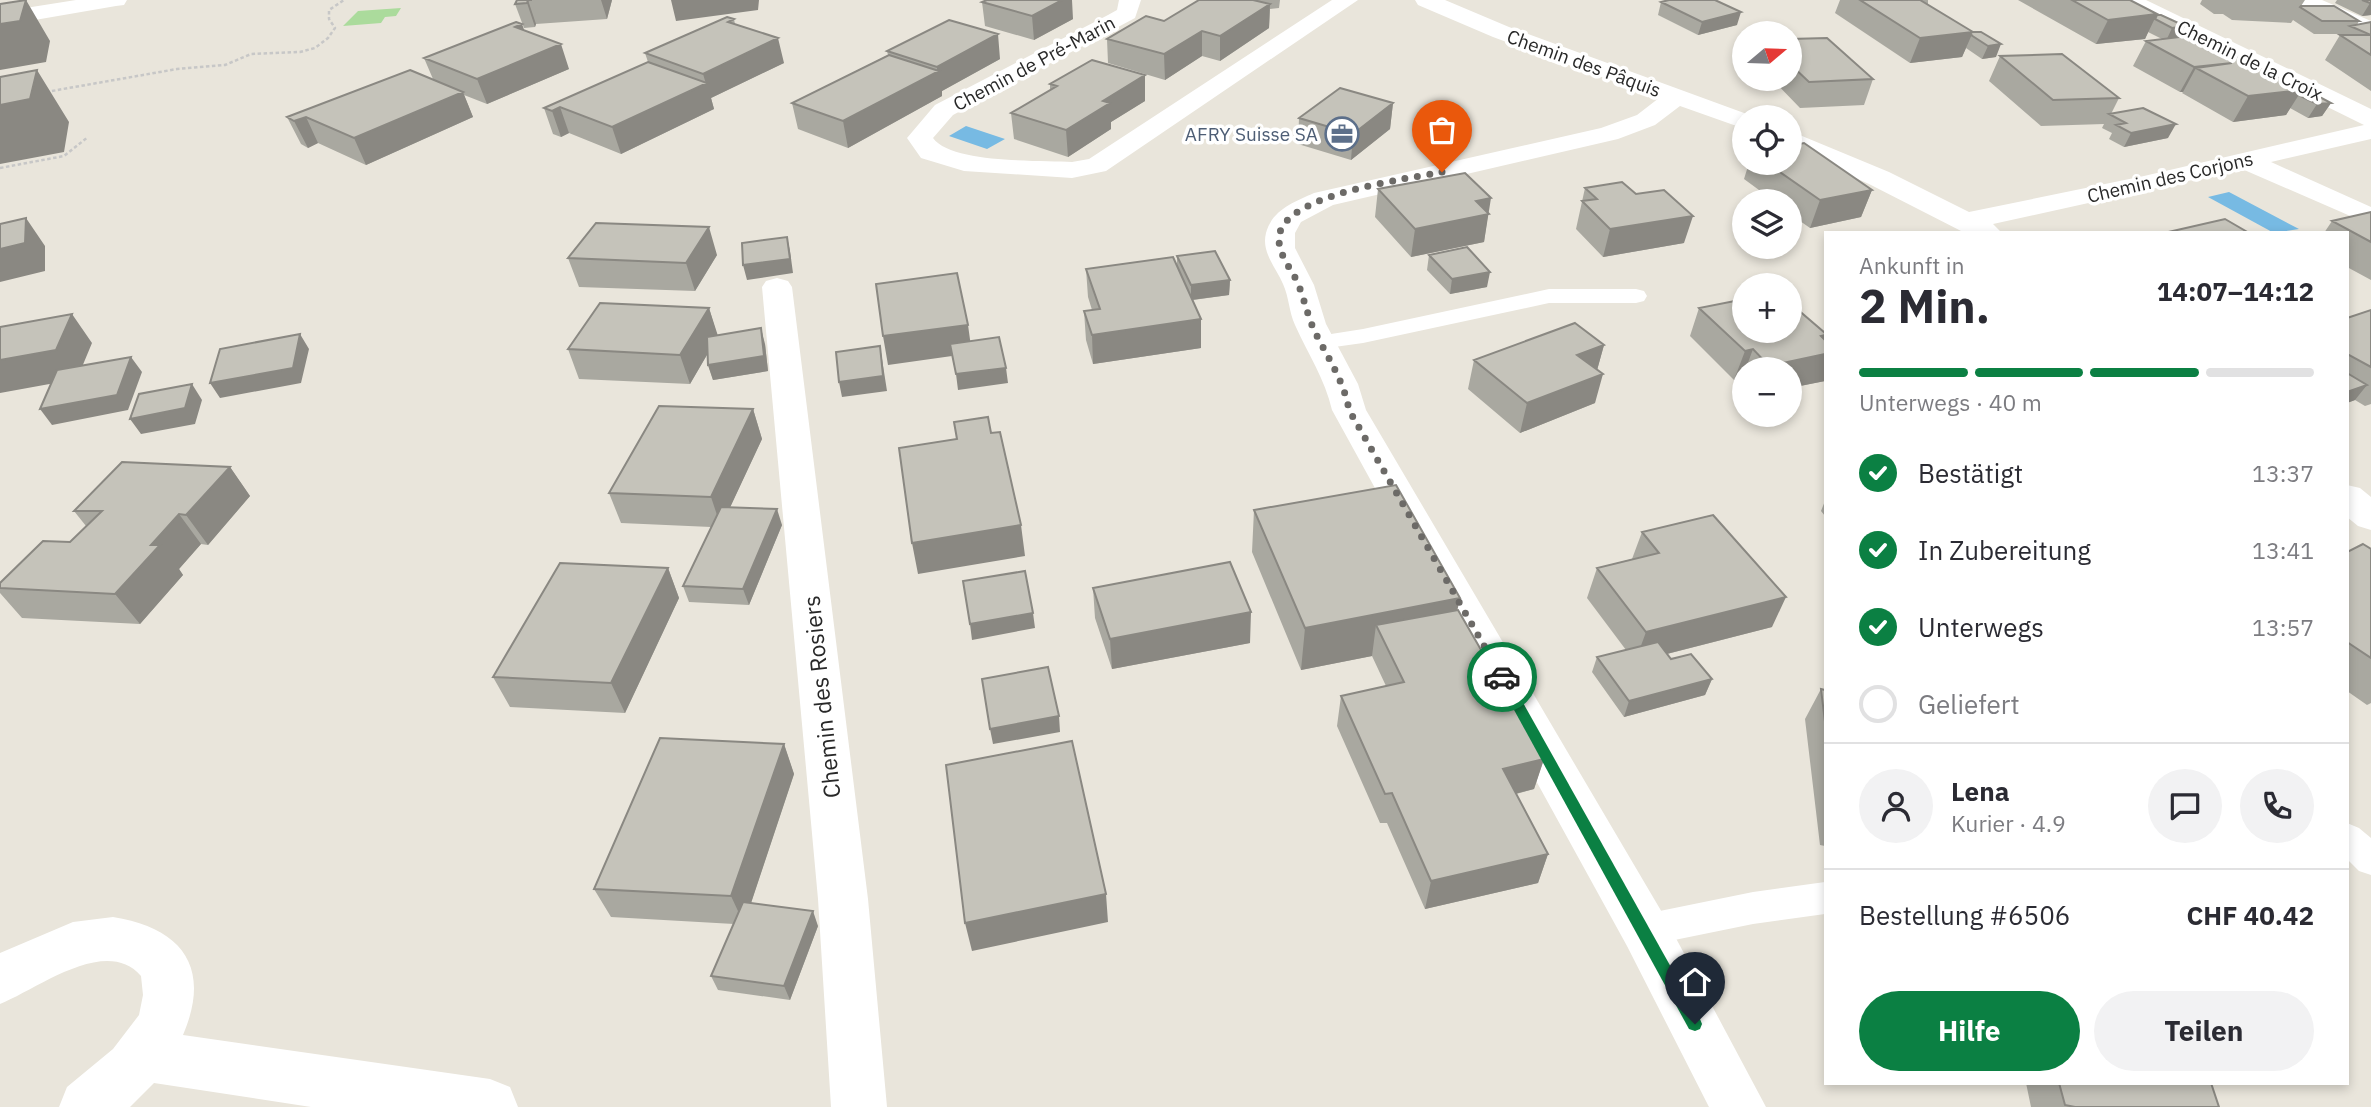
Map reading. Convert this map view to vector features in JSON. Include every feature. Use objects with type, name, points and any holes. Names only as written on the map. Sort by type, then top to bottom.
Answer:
[{"type":"street","points":[[0,19],[116,0]]},
{"type":"street","name":"Chemin de Pré-Marin","points":[[1130,0],[1127,13],[1116,20],[944,110],[920,138],[930,152],[964,163],[1072,170],[1097,165],[1347,0]]},
{"type":"street","name":"Chemin des Pâquis","points":[[1426,0],[1500,32],[1732,116]]},
{"type":"street","name":"Chemin de la Croix","points":[[2129,0],[2371,119]]},
{"type":"street","points":[[2304,0],[2371,29]]},
{"type":"street","points":[[1676,97],[1646,120],[1609,134],[1324,198],[1300,209],[1284,223],[1279,237],[1282,254],[1300,287],[1305,310],[1345,388],[1349,410],[1645,930],[1738,1107]]},
{"type":"street","name":"Chemin des Corjons","points":[[1978,227],[2144,184],[2371,131]]},
{"type":"street","points":[[1802,144],[1867,172],[1978,227]]},
{"type":"street","points":[[2243,160],[2371,217]]},
{"type":"street","name":"Chemin des Rosiers","points":[[777,287],[842,899],[859,1107]]},
{"type":"street","points":[[2349,500],[2371,517]]},
{"type":"street","points":[[0,980],[28,963],[86,942],[112,940],[135,943],[153,952],[164,966],[169,984],[168,1005],[159,1030],[143,1055],[123,1078],[88,1107]]},
{"type":"street","points":[[143,1055],[490,1107]]},
{"type":"lane","points":[[1320,342],[1363,336],[1549,296],[1636,296]]},
{"type":"lane","points":[[2349,840],[2371,860]]},
{"type":"lane","points":[[1645,930],[1753,908],[1824,898]]},
{"type":"path","points":[[38,94],[177,69],[225,65],[251,54],[300,52],[315,48],[328,38],[335,28],[329,19],[329,10],[344,0]]},
{"type":"path","points":[[0,168],[64,156],[88,136]]},
{"type":"green space","points":[[401,8],[396,16],[385,17],[381,23],[343,26],[358,11]]},
{"type":"water","points":[[966,126],[1005,139],[987,149],[949,136]]},
{"type":"water","points":[[2229,192],[2299,229],[2270,231],[2208,197]]},
{"type":"building","points":[[26,0],[20,21],[0,24],[0,4]]},
{"type":"building","points":[[517,0],[528,0],[527,3],[515,4]]},
{"type":"building","points":[[1062,0],[1032,16],[982,2]]},
{"type":"building","points":[[1199,0],[1253,0],[1270,4],[1220,36],[1202,31],[1164,54],[1107,39],[1146,16],[1164,21]]},
{"type":"building","points":[[1715,0],[1741,12],[1702,22],[1661,2]]},
{"type":"building","points":[[1860,0],[1920,0],[1973,32],[1920,38]]},
{"type":"building","points":[[2072,0],[2130,0],[2157,14],[2108,20]]},
{"type":"building","points":[[2301,6],[2334,6],[2359,21],[2322,21]]},
{"type":"building","points":[[2157,15],[2185,26],[2172,28],[2155,19]]},
{"type":"building","points":[[727,17],[734,19],[728,22],[778,38],[703,74],[645,53]]},
{"type":"building","points":[[949,20],[998,34],[937,67],[887,51]]},
{"type":"building","points":[[516,22],[522,24],[515,27],[561,44],[477,79],[424,58]]},
{"type":"building","points":[[2371,22],[2371,35],[2350,26]]},
{"type":"building","points":[[1973,32],[1981,32],[2001,44],[1988,46],[1971,35]]},
{"type":"building","points":[[2196,35],[2302,90],[2248,96],[2196,68],[2232,63],[2194,67],[2146,41]]},
{"type":"building","points":[[2340,35],[2371,35],[2371,55]]},
{"type":"building","points":[[1827,38],[1873,79],[1809,82],[1802,75],[1802,39]]},
{"type":"building","points":[[2211,40],[2235,53],[2207,41]]},
{"type":"building","points":[[2062,54],[2119,98],[2053,100],[2000,56]]},
{"type":"building","points":[[889,55],[939,71],[843,121],[792,103]]},
{"type":"building","points":[[1092,60],[1145,75],[1103,101],[1110,103],[1066,130],[1011,113],[1057,86],[1050,84]]},
{"type":"building","points":[[648,62],[707,83],[612,127],[560,107],[552,111],[544,108]]},
{"type":"building","points":[[37,70],[30,99],[0,105],[0,77]]},
{"type":"building","points":[[410,70],[463,92],[354,138],[306,117],[294,121],[287,117]]},
{"type":"building","points":[[1340,88],[1393,103],[1353,134],[1299,118]]},
{"type":"building","points":[[2300,88],[2331,103],[2317,104],[2298,95],[2302,90]]},
{"type":"building","points":[[2143,108],[2176,124],[2131,133],[2116,125],[2126,123],[2109,114]]},
{"type":"building","points":[[1802,143],[1872,190],[1820,200],[1784,175],[1802,175]]},
{"type":"building","points":[[1465,173],[1491,198],[1476,201],[1489,214],[1415,229],[1378,189]]},
{"type":"building","points":[[1622,182],[1636,194],[1664,190],[1693,216],[1610,229],[1582,201],[1597,199],[1585,188]]},
{"type":"building","points":[[2371,212],[2371,242],[2332,221]]},
{"type":"building","points":[[26,218],[25,243],[0,249],[0,224]]},
{"type":"building","points":[[2225,219],[2246,231],[2173,231]]},
{"type":"building","points":[[596,223],[709,227],[686,263],[568,258]]},
{"type":"building","points":[[787,237],[790,259],[743,265],[742,243]]},
{"type":"building","points":[[1467,247],[1490,272],[1452,279],[1429,255]]},
{"type":"building","points":[[1215,251],[1230,280],[1191,285],[1177,256]]},
{"type":"building","points":[[1173,257],[1201,319],[1092,335],[1084,311],[1100,309],[1086,269]]},
{"type":"building","points":[[957,273],[968,325],[883,336],[876,284]]},
{"type":"building","points":[[1732,302],[1732,339],[1699,308]]},
{"type":"building","points":[[600,303],[709,308],[680,355],[568,349]]},
{"type":"building","points":[[2371,310],[2371,367],[2349,355],[2349,317]]},
{"type":"building","points":[[1802,313],[1824,332],[1821,336],[1824,339],[1824,354],[1802,359],[1761,357],[1753,349],[1745,351],[1736,343],[1802,343]]},
{"type":"building","points":[[72,314],[56,350],[0,360],[0,327]]},
{"type":"building","points":[[1575,323],[1604,345],[1577,355],[1603,374],[1527,403],[1474,360]]},
{"type":"building","points":[[761,328],[764,356],[708,365],[707,337]]},
{"type":"building","points":[[300,334],[293,368],[210,383],[220,349]]},
{"type":"building","points":[[999,337],[1006,368],[956,374],[950,344]]},
{"type":"building","points":[[880,346],[883,376],[839,382],[836,352]]},
{"type":"building","points":[[131,357],[117,395],[40,409],[57,370]]},
{"type":"building","points":[[2349,374],[2367,385],[2349,391]]},
{"type":"building","points":[[192,384],[185,408],[130,419],[139,394]]},
{"type":"building","points":[[659,406],[753,409],[711,497],[609,493]]},
{"type":"building","points":[[988,417],[991,433],[1000,432],[1021,525],[912,543],[899,448],[957,439],[954,422]]},
{"type":"building","points":[[122,462],[230,467],[186,515],[179,514],[151,545],[160,545],[115,594],[0,588],[0,583],[43,541],[70,542],[102,511],[74,511]]},
{"type":"building","points":[[1396,485],[1460,598],[1305,628],[1254,510]]},
{"type":"building","points":[[721,507],[777,509],[743,589],[683,586]]},
{"type":"building","points":[[1713,515],[1786,597],[1646,632],[1597,568],[1659,553],[1642,532]]},
{"type":"building","points":[[2363,544],[2371,549],[2371,658],[2349,643],[2349,551]]},
{"type":"building","points":[[1230,562],[1251,612],[1110,639],[1093,588]]},
{"type":"building","points":[[560,563],[668,568],[611,683],[493,677]]},
{"type":"building","points":[[1025,571],[1033,613],[970,624],[963,581]]},
{"type":"building","points":[[1458,610],[1544,759],[1503,769],[1548,854],[1431,881],[1392,793],[1385,794],[1341,696],[1404,682],[1376,625]]},
{"type":"building","points":[[1658,642],[1671,659],[1691,654],[1712,679],[1629,701],[1597,657]]},
{"type":"building","points":[[1048,667],[1059,716],[990,729],[982,679]]},
{"type":"building","points":[[1821,689],[1824,690],[1824,714]]},
{"type":"building","points":[[660,738],[784,744],[731,896],[594,889]]},
{"type":"building","points":[[1072,741],[1106,894],[965,923],[946,765]]},
{"type":"building","points":[[743,902],[813,911],[784,986],[711,976]]},
{"type":"building","points":[[2060,1085],[2212,1085],[2219,1107],[2075,1107],[2065,1105]]},
{"type":"way so far","points":[[1442,172],[1324,198],[1300,209],[1284,223],[1279,237],[1282,254],[1300,287],[1305,310],[1345,388],[1349,410],[1502,677]]},
{"type":"place","name":"AFRY Suisse SA","points":[[1342,134]]},
{"type":"route","points":[[1502,677],[1695,1024]]}]
